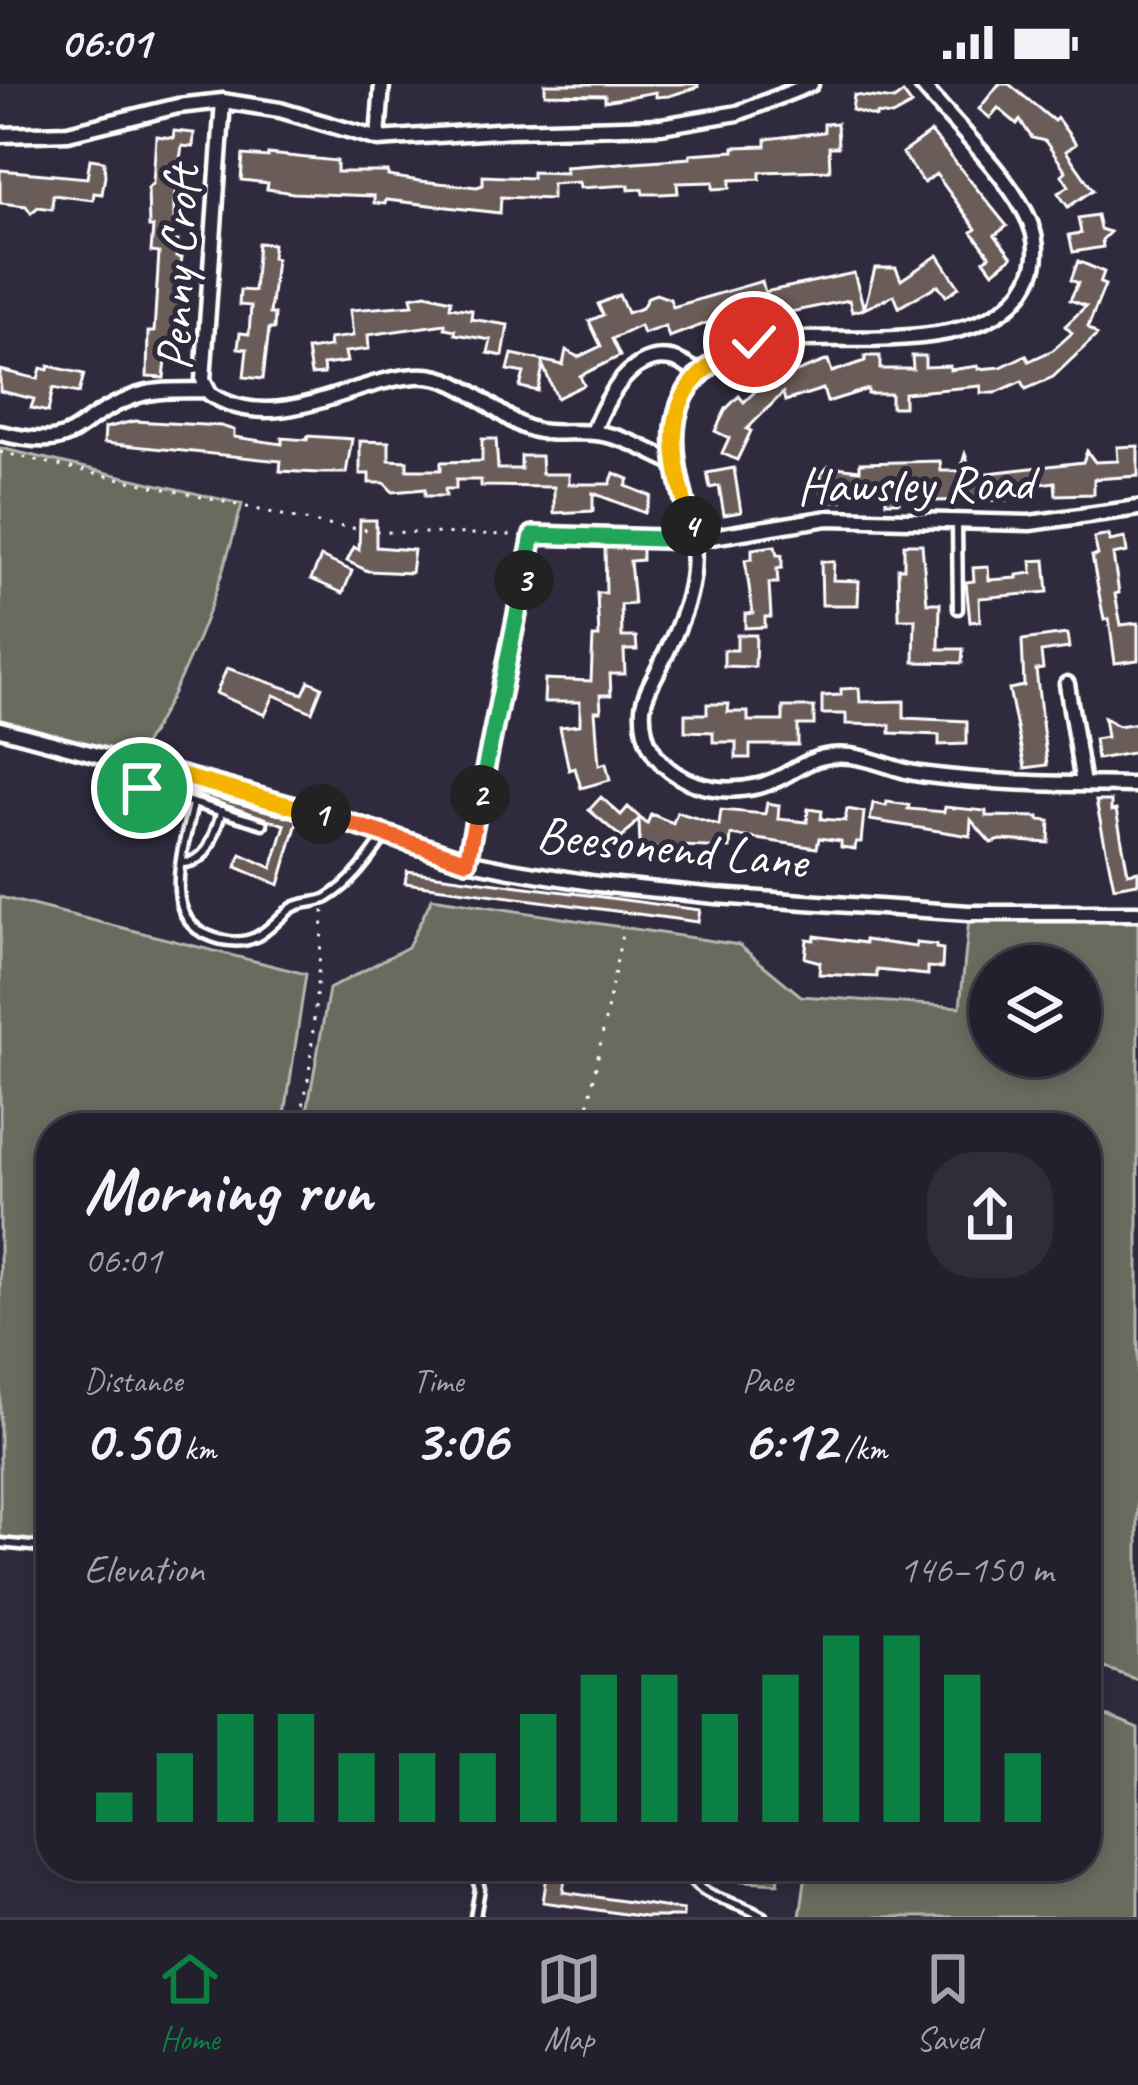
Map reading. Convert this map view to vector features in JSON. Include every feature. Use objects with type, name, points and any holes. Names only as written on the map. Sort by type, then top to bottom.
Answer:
[{"type":"street","points":[[378,139],[382,84]]},
{"type":"street","points":[[0,135],[68,133],[178,106],[224,101],[280,110],[378,139],[661,126],[738,113],[811,84]]},
{"type":"street","points":[[921,84],[1012,194],[1032,228],[1036,262],[1017,299],[991,320],[966,329],[754,342],[729,352],[702,375],[676,415],[671,437],[694,540],[688,612],[643,704],[646,736],[673,776],[721,789],[762,786],[818,756],[852,756],[916,774],[1138,785]]},
{"type":"street","name":"Penny Croft","points":[[224,101],[203,380],[207,390],[228,403],[261,408],[308,406],[419,375],[459,384],[506,416],[543,433],[593,433],[635,443],[673,462]]},
{"type":"street","points":[[593,433],[605,400],[638,367],[655,360],[675,360],[702,375]]},
{"type":"street","points":[[0,433],[49,441],[80,431],[130,398],[150,392],[207,390]]},
{"type":"street","name":"Hawsley Road","points":[[694,540],[827,518],[1062,521],[1138,508]]},
{"type":"street","points":[[1067,684],[1083,784]]},
{"type":"street","name":"Beesonend Lane","points":[[0,729],[386,834],[467,861],[598,884],[969,913],[1138,913]]},
{"type":"lane","points":[[957,523],[958,609]]},
{"type":"lane","points":[[138,764],[134,785],[263,824]]},
{"type":"lane","points":[[193,803],[178,891],[184,911],[198,930],[219,939],[248,940],[266,932],[292,908],[323,900],[362,868],[386,834]]},
{"type":"lane","points":[[183,863],[199,862],[205,855],[222,812]]},
{"type":"lane","points":[[0,1543],[36,1547]]},
{"type":"lane","points":[[475,1917],[477,1881]]},
{"type":"lane","points":[[690,1881],[718,1899],[763,1917]]},
{"type":"path","points":[[0,452],[327,525],[386,532],[694,540]]},
{"type":"path","points":[[467,861],[533,535]]},
{"type":"path","points":[[302,1113],[312,1052],[323,900]]},
{"type":"path","points":[[587,1113],[623,929]]},
{"type":"shaded area","points":[[0,448],[242,504],[200,634],[138,755],[0,722]]},
{"type":"shaded area","points":[[0,897],[306,974],[285,1113],[36,1113],[36,1541],[0,1537]]},
{"type":"shaded area","points":[[432,898],[739,945],[801,996],[960,1007],[969,919],[1138,921],[1138,1680],[1101,1666],[1101,1113],[307,1113],[329,989],[408,947]]},
{"type":"shaded area","points":[[1101,1713],[1138,1729],[1138,1917],[800,1917],[805,1881],[1101,1881]]},
{"type":"building","points":[[545,84],[698,87],[669,96],[656,97],[656,92],[605,101],[605,95],[545,94]]},
{"type":"building","points":[[999,84],[1009,84],[1054,121],[1057,118],[1076,144],[1066,151],[1093,190],[1068,207],[1058,193],[1069,186],[1062,175],[1066,171],[1045,141],[1032,138],[1020,120],[1017,124],[998,108],[990,118],[979,109]]},
{"type":"building","points":[[903,93],[912,105],[892,116],[852,110],[854,95],[894,100]]},
{"type":"building","points":[[837,123],[838,147],[829,147],[830,170],[760,172],[760,179],[730,180],[730,188],[713,189],[713,182],[677,183],[678,193],[661,194],[643,194],[642,189],[629,190],[629,185],[580,188],[579,182],[552,184],[552,199],[501,197],[500,213],[386,200],[385,204],[374,203],[374,196],[293,193],[267,189],[268,183],[241,180],[243,155],[268,154],[337,161],[337,172],[388,172],[388,176],[477,187],[483,185],[483,176],[532,178],[532,172],[566,173],[565,167],[690,158],[690,154],[734,151],[734,147],[766,146],[766,139],[824,132],[824,124]]},
{"type":"building","points":[[174,131],[194,133],[193,147],[182,146],[174,199],[176,257],[182,258],[173,302],[188,303],[187,320],[184,345],[168,344],[164,378],[147,377],[159,253],[151,252],[148,188],[153,183],[156,136],[173,138]]},
{"type":"building","points":[[931,132],[1007,226],[995,235],[1012,257],[993,272],[984,260],[990,256],[972,232],[976,229],[936,174],[924,183],[902,153]]},
{"type":"building","points":[[90,159],[104,161],[102,194],[94,193],[93,200],[53,195],[52,209],[38,207],[31,213],[26,206],[0,203],[0,170],[87,178]]},
{"type":"building","points":[[1097,215],[1100,229],[1110,232],[1102,240],[1103,247],[1073,252],[1069,235],[1081,233],[1078,218]]},
{"type":"building","points":[[258,243],[273,244],[272,258],[276,259],[270,314],[275,314],[274,329],[269,329],[263,379],[244,377],[247,349],[238,348],[240,333],[249,334],[251,306],[239,305],[240,290],[254,291]]},
{"type":"building","points":[[938,255],[959,287],[946,296],[938,285],[899,307],[894,295],[864,309],[875,268],[896,268],[901,280]]},
{"type":"building","points":[[1078,261],[1104,272],[1100,283],[1105,285],[1088,327],[1097,335],[1053,377],[1026,389],[1022,381],[995,393],[981,393],[981,386],[904,393],[904,407],[891,407],[891,394],[868,394],[868,389],[827,402],[823,389],[785,401],[783,393],[747,429],[751,431],[737,460],[722,453],[729,438],[715,431],[726,409],[739,396],[744,402],[770,377],[768,372],[791,365],[794,373],[828,360],[832,372],[865,361],[865,356],[880,356],[880,369],[913,369],[912,356],[925,356],[925,367],[978,369],[1001,367],[1026,355],[1029,361],[1053,350],[1072,333],[1065,326],[1086,306],[1070,300],[1078,283],[1071,280]]},
{"type":"building","points":[[854,273],[864,309],[852,312],[849,300],[776,315],[775,310],[728,326],[726,316],[669,337],[665,326],[643,334],[640,326],[612,339],[620,356],[580,376],[584,385],[557,398],[543,366],[538,391],[520,387],[524,373],[508,370],[512,354],[563,365],[566,350],[578,357],[601,346],[589,321],[603,315],[598,304],[619,295],[627,313],[642,308],[656,294],[670,299],[673,307],[762,281],[765,292]]},
{"type":"building","points":[[426,294],[451,300],[450,307],[472,310],[471,319],[508,325],[503,356],[488,353],[491,340],[455,334],[445,324],[368,335],[369,349],[345,352],[347,362],[323,365],[324,374],[311,375],[307,350],[330,347],[329,339],[353,336],[350,310],[413,305],[411,297]]},
{"type":"building","points":[[49,366],[84,374],[79,393],[53,388],[48,412],[31,408],[34,399],[0,391],[0,370],[38,379],[41,368],[48,370]]},
{"type":"building","points":[[134,421],[221,426],[234,430],[234,437],[282,444],[282,438],[307,440],[308,436],[352,439],[346,473],[280,471],[281,461],[104,443],[105,428]]},
{"type":"building","points":[[482,439],[496,439],[498,469],[521,469],[521,456],[541,456],[542,474],[569,474],[569,484],[610,484],[614,473],[629,479],[626,486],[651,496],[645,513],[593,493],[593,511],[554,513],[554,487],[481,486],[481,480],[456,480],[456,489],[445,489],[446,496],[425,496],[425,489],[393,492],[384,483],[369,483],[369,474],[360,474],[360,441],[389,442],[389,460],[407,461],[407,470],[441,470],[441,462],[482,461]]},
{"type":"building","points":[[1138,446],[1138,476],[1094,479],[1094,494],[1056,495],[1055,482],[1005,489],[1006,500],[929,501],[928,488],[899,489],[899,502],[886,502],[885,488],[841,490],[841,501],[822,501],[821,474],[829,466],[860,470],[860,463],[940,461],[941,471],[960,471],[965,454],[971,470],[979,474],[1083,462],[1087,451],[1095,462],[1118,461],[1117,447]]},
{"type":"building","points":[[734,468],[741,512],[724,515],[719,486],[710,488],[707,473]]},
{"type":"building","points":[[360,520],[376,520],[376,547],[414,550],[411,573],[368,571],[347,561],[354,547],[359,550]]},
{"type":"building","points":[[1109,535],[1110,541],[1125,538],[1127,552],[1113,555],[1119,593],[1115,594],[1121,625],[1138,623],[1138,660],[1115,663],[1109,619],[1104,620],[1092,556],[1098,555],[1094,538]]},
{"type":"building","points":[[642,544],[642,560],[630,561],[634,604],[621,605],[622,637],[636,637],[637,650],[624,650],[625,674],[610,674],[611,695],[600,695],[601,711],[595,711],[599,765],[606,763],[610,780],[581,788],[575,768],[569,770],[560,727],[580,725],[580,702],[544,702],[545,679],[591,681],[593,637],[599,637],[597,593],[606,593],[605,548]]},
{"type":"building","points":[[904,544],[922,544],[927,603],[940,603],[939,649],[963,649],[962,663],[914,662],[915,619],[899,619],[898,568],[904,568]]},
{"type":"building","points":[[775,546],[777,555],[782,555],[782,568],[777,569],[778,583],[769,583],[771,617],[765,617],[765,627],[745,628],[745,614],[753,613],[745,560],[752,559],[752,549]]},
{"type":"building","points":[[321,557],[352,571],[343,593],[311,579]]},
{"type":"building","points":[[1045,560],[1048,592],[979,598],[980,621],[970,622],[966,582],[974,581],[973,568],[988,567],[989,580],[1017,578],[1032,573],[1031,561]]},
{"type":"building","points":[[821,561],[834,562],[833,580],[859,581],[858,605],[822,605]]},
{"type":"building","points":[[1067,634],[1069,648],[1041,652],[1043,669],[1036,670],[1047,765],[1025,768],[1009,689],[1024,686],[1022,640]]},
{"type":"building","points":[[737,635],[756,635],[755,667],[724,666],[724,650],[737,650]]},
{"type":"building","points":[[227,668],[303,694],[309,681],[322,687],[312,712],[274,695],[265,715],[216,693]]},
{"type":"building","points":[[859,688],[860,702],[904,701],[904,718],[967,721],[967,744],[939,745],[939,735],[890,733],[890,725],[846,724],[846,714],[822,714],[822,696]]},
{"type":"building","points":[[707,704],[729,704],[728,712],[748,712],[748,721],[783,721],[783,707],[814,707],[814,725],[798,725],[798,745],[750,745],[750,758],[736,758],[736,742],[713,742],[713,732],[685,731],[685,714],[707,714]]},
{"type":"building","points":[[1104,717],[1118,726],[1138,723],[1138,752],[1097,759],[1094,739],[1107,737]]},
{"type":"building","points":[[150,780],[298,819],[279,885],[236,867],[241,854],[272,868],[285,825]]},
{"type":"building","points":[[601,797],[621,815],[628,807],[647,824],[651,814],[673,823],[677,812],[719,825],[721,810],[765,814],[767,803],[779,805],[778,819],[807,822],[808,809],[822,811],[821,819],[845,821],[847,809],[864,812],[861,842],[856,842],[855,849],[819,838],[817,848],[731,835],[730,848],[682,846],[677,857],[651,846],[640,850],[639,819],[622,838],[589,810]]},
{"type":"building","points":[[1096,801],[1111,801],[1111,811],[1116,810],[1128,873],[1138,871],[1138,883],[1114,887]]},
{"type":"building","points":[[887,802],[909,805],[908,809],[944,812],[945,807],[986,811],[986,816],[1039,817],[1050,821],[1049,843],[991,843],[971,820],[970,836],[870,820],[873,803],[886,806]]},
{"type":"building","points":[[407,871],[700,910],[698,922],[405,883]]},
{"type":"building","points":[[807,939],[936,945],[943,949],[942,968],[928,967],[928,975],[877,970],[877,977],[819,974],[820,962],[805,958]]},
{"type":"building","points":[[546,1881],[565,1881],[563,1892],[683,1910],[683,1917],[645,1917],[543,1902]]},
{"type":"route","points":[[142,788],[134,785],[138,764],[341,820],[467,861],[533,535],[694,540],[673,462],[676,415],[702,375],[729,352],[754,342]]}]
